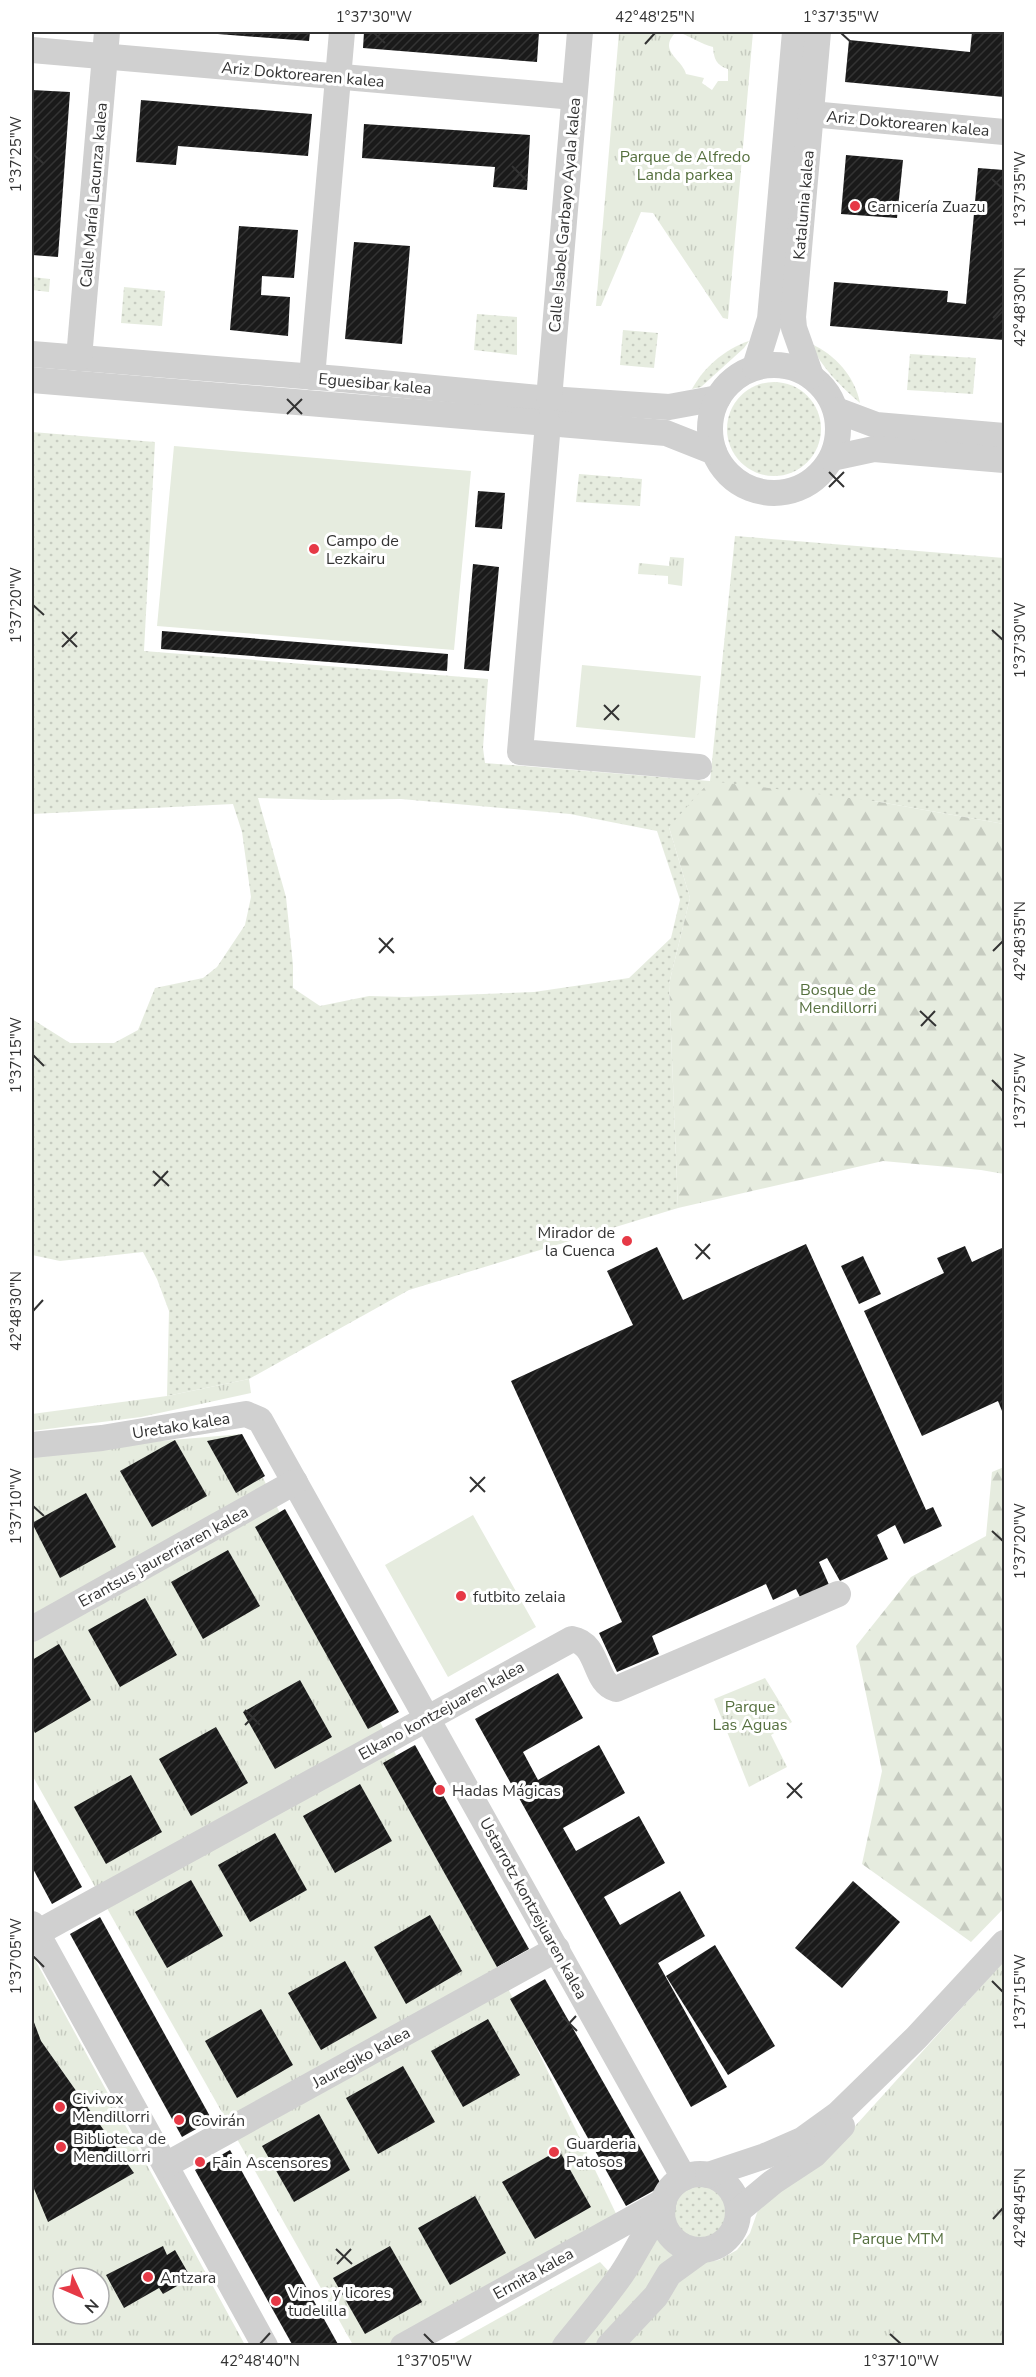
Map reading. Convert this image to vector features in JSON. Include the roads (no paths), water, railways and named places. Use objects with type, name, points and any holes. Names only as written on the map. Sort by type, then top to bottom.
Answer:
[{"type":"street","points":[[312,377],[342,32]]},
{"type":"street","name":"Calle Isabel Garbayo Ayala kalea","points":[[580,32],[520,752],[699,767]]},
{"type":"street","name":"Katalunia kalea","points":[[755,367],[770,319],[795,32]]},
{"type":"street","name":"Katalunia kalea","points":[[811,376],[794,327],[794,317],[818,32]]},
{"type":"street","name":"Ariz Doktorearen kalea","points":[[32,50],[106,44],[338,78],[574,98]]},
{"type":"street","name":"Calle María Lacunza kalea","points":[[79,358],[106,44]]},
{"type":"street","name":"Ariz Doktorearen kalea","points":[[810,114],[1005,132]]},
{"type":"street","name":"Eguesibar kalea","points":[[32,354],[312,377],[548,411],[666,433],[714,453]]},
{"type":"street","points":[[774,364],[794,368],[811,376],[826,391],[836,410],[839,426],[838,442],[832,458],[820,475],[802,487],[782,494],[760,492],[741,485],[725,471],[714,453],[710,434],[711,415],[718,398],[740,374],[755,367],[774,364]]},
{"type":"street","name":"Eguesibar kalea","points":[[32,380],[548,411],[669,407],[718,398]]},
{"type":"street","points":[[836,410],[876,425],[1005,436]]},
{"type":"street","points":[[832,458],[874,449],[1005,460]]},
{"type":"street","name":"Uretako kalea","points":[[32,1444],[102,1438],[246,1414],[260,1420],[295,1482]]},
{"type":"street","name":"Erantsus jaurerriaren kalea","points":[[32,1629],[295,1482]]},
{"type":"street","name":"Ustarrotz kontzejuaren kalea","points":[[295,1482],[557,1949],[696,2176]]},
{"type":"street","name":"Elkano kontzejuaren kalea","points":[[34,1929],[572,1639],[581,1640],[588,1647],[607,1684],[616,1689],[838,1594]]},
{"type":"street","points":[[34,1929],[265,2346]]},
{"type":"street","points":[[565,2346],[622,2274],[669,2192],[696,2176],[765,2156],[802,2140],[838,2114],[916,2038],[1005,1943]]},
{"type":"street","name":"Jauregiko kalea","points":[[166,2165],[557,1949]]},
{"type":"street","points":[[738,2211],[773,2181],[814,2155],[886,2080],[916,2038]]},
{"type":"street","points":[[609,2346],[656,2296],[669,2274],[702,2250],[716,2246],[725,2240],[737,2222],[736,2198],[729,2187],[720,2179],[696,2176]]},
{"type":"street","points":[[663,2204],[663,2219],[674,2239],[683,2246],[702,2250]]},
{"type":"street","name":"Ermita kalea","points":[[403,2346],[663,2204]]},
{"type":"place","name":"Carnicería Zuazu","points":[[855,206]]},
{"type":"place","name":"Campo de Lezkairu","points":[[314,549]]},
{"type":"place","name":"Mirador de la Cuenca","points":[[627,1241]]},
{"type":"place","name":"futbito zelaia","points":[[461,1596]]},
{"type":"place","name":"Hadas Mágicas","points":[[440,1790]]},
{"type":"place","name":"Civivox Mendillorri","points":[[60,2107]]},
{"type":"place","name":"Covirán","points":[[179,2120]]},
{"type":"place","name":"Biblioteca de Mendillorri","points":[[61,2147]]},
{"type":"place","name":"Guarderia Patosos","points":[[554,2152]]},
{"type":"place","name":"Fain Ascensores","points":[[200,2162]]},
{"type":"place","name":"Antzara","points":[[148,2277]]},
{"type":"place","name":"Vinos y licores tudelilla","points":[[276,2301]]},
{"type":"park label","name":"Parque de Alfredo Landa parkea","points":[[685,165]]},
{"type":"park label","name":"Bosque de Mendillorri","points":[[838,998]]},
{"type":"park label","name":"Parque Las Aguas","points":[[750,1715]]},
{"type":"park label","name":"Parque MTM","points":[[898,2238]]}]
